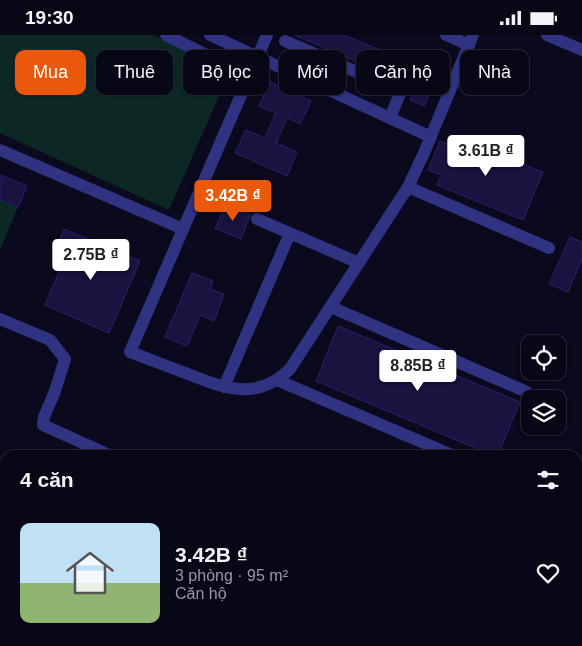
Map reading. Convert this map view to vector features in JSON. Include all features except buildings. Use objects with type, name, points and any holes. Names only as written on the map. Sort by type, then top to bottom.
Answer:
[{"type":"street","points":[[166,35],[197,50]]},
{"type":"street","points":[[210,35],[241,50]]},
{"type":"street","points":[[260,50],[267,35]]},
{"type":"street","points":[[242,95],[130,352],[224,387],[242,390],[265,386],[277,380],[290,369],[408,187],[471,40],[446,35]]},
{"type":"street","points":[[548,35],[582,50]]},
{"type":"street","points":[[285,41],[401,91],[390,118]]},
{"type":"street","points":[[269,63],[431,137]]},
{"type":"street","points":[[0,150],[183,229]]},
{"type":"street","points":[[408,187],[549,248]]},
{"type":"street","points":[[257,219],[359,263]]},
{"type":"street","points":[[224,387],[290,233]]},
{"type":"street","points":[[330,307],[522,390]]},
{"type":"street","points":[[0,319],[50,340],[65,359],[44,417],[43,425],[98,450]]},
{"type":"street","points":[[277,380],[440,450]]},
{"type":"green space","points":[[0,35],[153,35],[185,50],[183,50],[183,95],[219,95],[169,210],[0,133]]},
{"type":"green space","points":[[0,200],[18,207],[0,250]]}]
